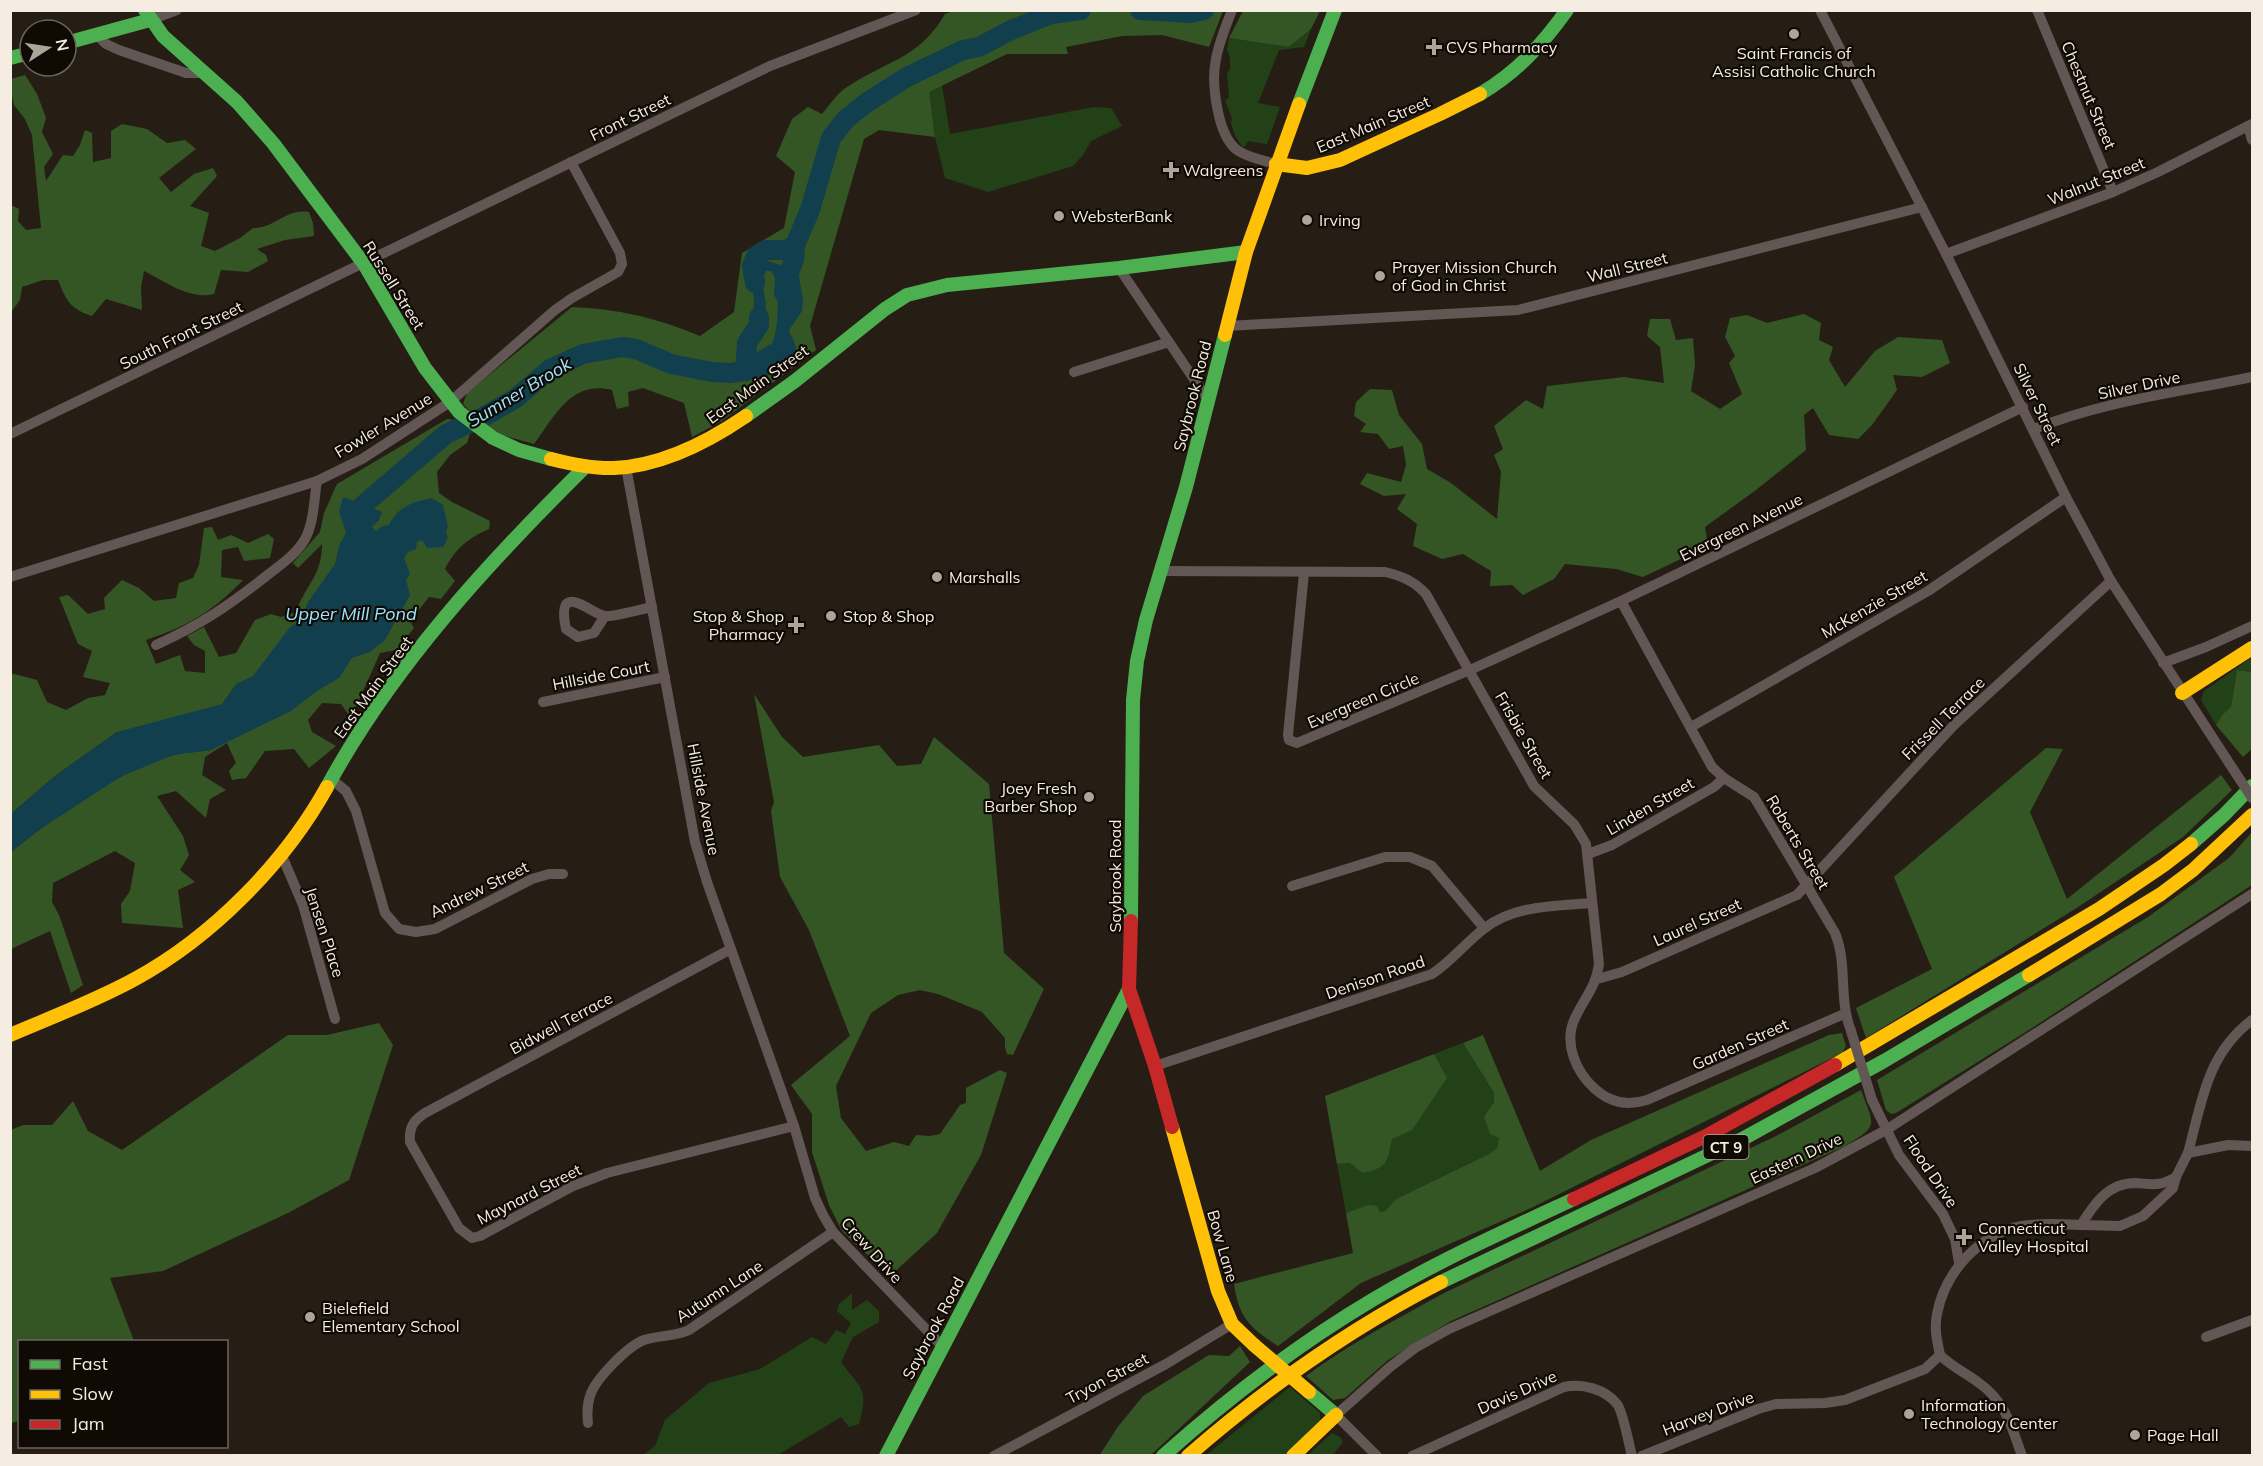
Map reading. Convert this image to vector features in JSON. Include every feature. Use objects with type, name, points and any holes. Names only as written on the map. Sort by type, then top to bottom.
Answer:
[{"type":"main road","points":[[1246,252],[1276,164],[1335,10]]},
{"type":"main road","name":"East Main Street","points":[[1276,164],[1307,168],[1335,161],[1454,107],[1518,67],[1534,53],[1567,10]]},
{"type":"main road","points":[[78,40],[97,35],[147,15]]},
{"type":"main road","name":"Russell Street","points":[[147,15],[175,48],[246,111],[364,264],[423,363],[450,402],[489,437],[517,450],[585,467]]},
{"type":"main road","name":"East Main Street","points":[[10,1035],[142,976],[175,954],[246,893],[282,856],[307,821],[363,725],[441,623],[550,501],[585,467],[626,467],[687,449],[723,432],[766,402],[867,322],[907,295],[922,290],[965,282],[1119,268],[1246,252]]},
{"type":"main road","name":"Saybrook Road","points":[[886,1455],[1128,989],[1131,934],[1132,716],[1137,661],[1146,620],[1186,487],[1246,252]]},
{"type":"main road","points":[[2182,693],[2253,648]]},
{"type":"main road","name":"CT 9","points":[[1163,1455],[1271,1365],[1373,1299],[1446,1260],[1663,1158],[1772,1102],[1899,1030],[2120,896],[2180,854],[2209,830],[2253,786]]},
{"type":"main road","name":"CT 9","points":[[1188,1455],[1282,1379],[1382,1313],[1462,1271],[1745,1138],[1833,1091],[2161,894],[2193,870],[2253,815]]},
{"type":"main road","name":"Bow Lane","points":[[1128,989],[1155,1066],[1218,1291],[1232,1324],[1336,1415]]},
{"type":"main road","points":[[1293,1455],[1336,1415]]},
{"type":"street","points":[[147,15],[177,10]]},
{"type":"street","name":"Front Street","points":[[364,264],[770,66],[916,10]]},
{"type":"street","points":[[1232,10],[1216,58],[1214,80],[1219,113],[1228,140],[1244,154],[1276,164]]},
{"type":"street","name":"Silver Street","points":[[1820,10],[2024,407],[2066,497],[2111,581],[2182,693],[2253,798]]},
{"type":"street","name":"Chestnut Street","points":[[2037,10],[2113,192]]},
{"type":"street","points":[[97,35],[106,44],[119,50],[186,73],[205,73]]},
{"type":"street","points":[[2250,125],[2253,140]]},
{"type":"street","name":"Walnut Street","points":[[1946,254],[2113,192],[2250,125]]},
{"type":"street","name":"Fowler Avenue","points":[[10,578],[317,481],[362,459],[450,402],[555,310],[594,284],[615,275],[621,268],[620,253],[571,162]]},
{"type":"street","name":"Wall Street","points":[[1227,326],[1518,310],[1922,207]]},
{"type":"street","name":"South Front Street","points":[[10,434],[364,264]]},
{"type":"street","points":[[1119,268],[1208,400]]},
{"type":"street","points":[[1074,372],[1169,342]]},
{"type":"street","name":"Silver Drive","points":[[2034,429],[2098,409],[2253,377]]},
{"type":"street","name":"Evergreen Avenue","points":[[1470,670],[1621,601],[2024,407]]},
{"type":"street","name":"Hillside Avenue","points":[[626,467],[696,842],[706,882],[794,1126]]},
{"type":"street","points":[[156,645],[188,631],[222,610],[288,560],[305,539],[317,481]]},
{"type":"street","name":"McKenzie Street","points":[[1691,727],[1928,591],[2066,497]]},
{"type":"street","name":"Frisbie Street","points":[[1160,571],[1385,572],[1407,578],[1417,584],[1426,594],[1534,786],[1574,824],[1586,844],[1599,964],[1597,979],[1574,1020],[1572,1051],[1576,1064],[1584,1078],[1608,1099],[1635,1104],[1647,1100]]},
{"type":"street","name":"Evergreen Circle","points":[[1305,573],[1289,731],[1291,742],[1307,740],[1470,670]]},
{"type":"street","name":"Frissell Terrace","points":[[1806,886],[1954,725],[2111,581]]},
{"type":"street","name":"Roberts Street","points":[[1621,601],[1712,767],[1724,778],[1754,797],[1835,933],[1839,944],[1844,1014],[1872,1100],[1886,1130]]},
{"type":"street","points":[[605,616],[652,607]]},
{"type":"street","points":[[2163,663],[2253,626]]},
{"type":"street","name":"Hillside Court","points":[[543,702],[665,677]]},
{"type":"street","name":"Andrew Street","points":[[330,778],[346,791],[356,812],[385,913],[399,929],[416,932],[435,929],[532,879],[549,874],[563,874]]},
{"type":"street","name":"Linden Street","points":[[1588,854],[1612,845],[1714,787],[1724,778]]},
{"type":"street","name":"Jensen Place","points":[[282,856],[303,905],[335,1019]]},
{"type":"street","points":[[1292,885],[1385,857],[1410,857],[1432,866],[1485,928]]},
{"type":"street","name":"Laurel Street","points":[[1597,979],[1622,972],[1797,895],[1806,886]]},
{"type":"street","name":"Eastern Drive","points":[[1336,1415],[1390,1367],[1415,1348],[1449,1329],[1815,1168],[1886,1130],[2253,894]]},
{"type":"street","name":"Denison Road","points":[[1155,1066],[1432,974],[1443,967],[1485,928],[1502,917],[1527,910],[1592,903]]},
{"type":"street","name":"Bidwell Terrace","points":[[409,1129],[416,1119],[425,1113],[731,950]]},
{"type":"street","name":"Garden Street","points":[[1647,1100],[1844,1014]]},
{"type":"street","points":[[2022,1455],[2008,1415],[1999,1400],[1980,1383],[1950,1365],[1940,1355],[1936,1334],[1937,1313],[1959,1263],[1976,1248],[1997,1235],[2019,1227],[2043,1223],[2120,1226],[2138,1219],[2165,1197],[2173,1188],[2188,1153],[2204,1088],[2220,1054],[2240,1030],[2253,1020]]},
{"type":"street","name":"Maynard Street","points":[[409,1129],[410,1142],[415,1153],[459,1228],[472,1238],[480,1236],[573,1186],[607,1173],[794,1126]]},
{"type":"street","name":"Crew Drive","points":[[794,1126],[815,1198],[833,1232],[942,1346]]},
{"type":"street","name":"Flood Drive","points":[[1886,1130],[1899,1155],[1943,1214],[1955,1239],[1959,1263]]},
{"type":"street","points":[[2188,1153],[2228,1145],[2253,1146]]},
{"type":"street","points":[[2081,1225],[2095,1203],[2112,1188],[2132,1183],[2159,1185],[2176,1177]]},
{"type":"street","name":"Autumn Lane","points":[[588,1423],[587,1404],[594,1387],[632,1346],[650,1339],[673,1336],[689,1330],[833,1232]]},
{"type":"street","points":[[2206,1337],[2253,1320]]},
{"type":"street","name":"Tryon Street","points":[[994,1455],[1166,1364],[1232,1324]]},
{"type":"street","name":"Harvey Drive","points":[[1642,1455],[1758,1408],[1776,1404],[1825,1403],[1845,1400],[1925,1369],[1940,1355]]},
{"type":"street","name":"Davis Drive","points":[[1412,1455],[1572,1385],[1600,1391],[1618,1405],[1632,1455]]},
{"type":"street","name":"Bow Lane","points":[[1336,1415],[1377,1455]]},
{"type":"green space","points":[[956,10],[1223,11],[1209,47],[1162,35],[1122,36],[1066,47],[1068,54],[1007,54],[929,92],[935,137],[879,130],[864,139],[810,326],[816,350],[722,421],[692,437],[684,403],[643,388],[628,392],[629,406],[617,409],[612,390],[598,388],[585,390],[575,395],[557,412],[534,444],[491,432],[463,404],[467,393],[572,307],[637,316],[669,324],[700,336],[734,312],[742,253],[784,228],[795,172],[776,156],[792,119],[808,107],[822,114],[843,90],[913,50],[935,29],[945,14]]},
{"type":"green space","points":[[1243,10],[1320,11],[1311,29],[1289,47],[1229,38]]},
{"type":"green space","points":[[1311,29],[1304,47],[1279,50],[1258,103],[1280,107],[1267,144],[1248,141],[1245,147],[1242,146],[1235,136],[1231,123],[1232,118],[1225,100],[1229,98],[1227,73],[1230,69],[1230,58],[1227,50],[1229,38],[1289,47]]},
{"type":"green space","points":[[27,78],[37,94],[46,118],[42,132],[53,154],[44,167],[46,181],[63,155],[73,156],[85,130],[92,133],[93,162],[111,158],[111,131],[122,124],[147,129],[167,143],[185,140],[196,149],[159,178],[171,192],[194,174],[213,168],[217,176],[190,206],[209,213],[201,246],[215,251],[240,238],[253,228],[301,212],[309,212],[314,236],[285,240],[257,249],[266,255],[268,261],[248,272],[221,270],[214,294],[187,292],[144,271],[141,287],[142,310],[106,299],[92,316],[70,303],[58,280],[43,280],[22,287],[20,300],[11,312],[11,205],[19,209],[18,221],[26,230],[41,228],[32,135],[25,119],[14,105],[11,79]]},
{"type":"green space","points":[[942,85],[950,134],[1094,107],[1111,108],[1122,126],[1091,141],[1073,166],[988,192],[945,178],[935,137],[928,92]]},
{"type":"green space","points":[[1804,314],[1821,323],[1819,340],[1833,347],[1829,360],[1845,387],[1875,351],[1898,337],[1942,340],[1950,363],[1922,377],[1893,375],[1897,390],[1872,425],[1858,439],[1829,435],[1813,408],[1804,415],[1806,450],[1705,527],[1708,546],[1643,577],[1616,569],[1565,564],[1554,579],[1523,595],[1512,585],[1490,586],[1491,571],[1463,554],[1442,559],[1413,546],[1417,524],[1397,509],[1406,494],[1384,496],[1360,484],[1367,473],[1401,482],[1406,465],[1403,446],[1389,449],[1378,434],[1360,432],[1366,424],[1354,416],[1356,402],[1370,389],[1392,390],[1399,415],[1422,444],[1427,469],[1451,483],[1497,519],[1501,472],[1494,455],[1503,449],[1494,426],[1526,400],[1543,409],[1547,386],[1624,377],[1664,383],[1660,347],[1647,336],[1650,319],[1670,319],[1676,340],[1693,338],[1695,365],[1691,391],[1720,409],[1742,394],[1729,363],[1735,356],[1725,337],[1730,318],[1747,315],[1767,323]]},
{"type":"green space","points":[[447,419],[455,420],[471,431],[467,443],[450,455],[437,472],[439,493],[490,521],[489,529],[468,540],[453,556],[445,569],[455,581],[441,599],[429,597],[410,621],[414,628],[396,650],[380,653],[351,718],[341,704],[322,703],[308,720],[312,732],[336,746],[309,768],[294,749],[265,751],[246,778],[232,780],[229,771],[236,763],[227,743],[205,757],[202,775],[226,790],[210,799],[206,818],[176,791],[157,796],[183,836],[189,855],[180,870],[195,882],[178,890],[183,928],[122,923],[121,904],[130,891],[135,863],[115,851],[53,883],[52,902],[59,915],[83,985],[71,993],[50,931],[11,949],[11,852],[47,824],[110,782],[174,755],[211,750],[117,732],[55,776],[11,814],[10,673],[37,680],[47,702],[66,710],[88,698],[105,695],[110,683],[83,677],[92,651],[78,644],[59,597],[68,595],[88,614],[105,609],[104,598],[122,580],[139,588],[154,601],[176,598],[179,583],[193,578],[199,565],[204,528],[212,527],[218,540],[231,535],[248,543],[268,534],[274,539],[270,558],[244,561],[238,547],[222,550],[221,577],[243,580],[221,601],[199,617],[146,640],[156,664],[180,655],[185,671],[205,673],[205,651],[194,645],[187,636],[204,627],[219,657],[236,653],[255,620],[271,614],[281,617],[296,612],[316,572],[322,544],[298,568],[293,563],[320,532],[324,513],[337,484]]},
{"type":"green space","points":[[2252,657],[2252,672],[2237,670],[2231,707],[2216,725],[2201,700],[2204,691]]},
{"type":"green space","points":[[2237,670],[2252,672],[2252,749],[2243,757],[2216,725],[2231,707]]},
{"type":"green space","points":[[754,694],[782,737],[803,757],[879,745],[897,766],[921,764],[934,737],[989,784],[1004,953],[1044,989],[1013,1055],[1007,1054],[1005,1038],[982,1012],[938,994],[920,990],[898,995],[871,1013],[836,1086],[841,1118],[866,1151],[894,1142],[909,1146],[916,1135],[940,1134],[960,1105],[966,1103],[966,1088],[1000,1070],[1007,1073],[981,1155],[937,1233],[890,1276],[842,1231],[829,1205],[812,1152],[812,1114],[791,1085],[850,1036],[809,930],[780,877],[771,811],[774,802]]},
{"type":"green space","points":[[2046,748],[2063,749],[2030,812],[2067,899],[2221,775],[2232,790],[2183,837],[2075,909],[1866,1038],[1856,1008],[1932,969],[1894,877]]},
{"type":"green space","points":[[2252,832],[2252,885],[1896,1113],[1891,1114],[1886,1110],[1877,1080],[2148,917],[2229,858]]},
{"type":"green space","points":[[379,1023],[393,1045],[349,1180],[288,1213],[163,1271],[110,1278],[134,1340],[18,1340],[18,1421],[11,1423],[11,1130],[23,1125],[52,1125],[73,1101],[88,1131],[122,1150],[288,1035],[327,1035]]},
{"type":"green space","points":[[1842,1033],[1846,1046],[1842,1053],[1531,1208],[1361,1283],[1278,1346],[1260,1334],[1247,1321],[1239,1306],[1234,1284],[1353,1253],[1346,1213],[1368,1205],[1377,1206],[1380,1212],[1385,1211],[1396,1199],[1497,1148],[1499,1138],[1490,1134],[1484,1117],[1494,1102],[1494,1093],[1463,1043],[1483,1035],[1540,1171],[1591,1140],[1829,1035]]},
{"type":"green space","points":[[1463,1043],[1494,1093],[1489,1129],[1490,1134],[1499,1138],[1497,1148],[1396,1199],[1385,1211],[1380,1212],[1368,1205],[1346,1213],[1337,1164],[1387,1161],[1392,1139],[1446,1078],[1434,1054]]},
{"type":"green space","points":[[1434,1054],[1447,1078],[1412,1130],[1392,1139],[1385,1163],[1377,1169],[1363,1173],[1350,1163],[1337,1164],[1325,1096]]},
{"type":"green space","points":[[1861,1090],[1871,1124],[1869,1129],[1845,1146],[1451,1321],[1388,1360],[1345,1398],[1333,1400],[1306,1376],[1356,1343],[1444,1293],[1776,1136]]},
{"type":"green space","points":[[852,1293],[852,1310],[867,1300],[879,1311],[879,1322],[853,1337],[841,1362],[858,1384],[863,1396],[859,1424],[849,1427],[841,1417],[778,1455],[643,1455],[655,1446],[665,1420],[709,1383],[760,1369],[812,1337],[826,1344],[836,1330],[845,1334],[851,1323],[837,1311],[839,1304]]},
{"type":"green space","points":[[1240,1346],[1250,1362],[1151,1455],[1099,1456],[1117,1428],[1143,1396],[1209,1355],[1229,1356]]},
{"type":"green space","points":[[1290,1387],[1320,1413],[1320,1422],[1285,1455],[1205,1456]]},
{"type":"green space","points":[[1332,1433],[1340,1437],[1343,1442],[1333,1455],[1308,1455]]},
{"type":"water","points":[[750,256],[798,270],[803,300],[802,311],[789,330],[796,348],[795,353],[781,368],[757,380],[752,371],[754,361],[774,339],[778,296],[774,277],[771,271],[766,271],[763,283],[765,313],[754,337],[748,339],[746,335],[754,301]]},
{"type":"water","name":"Upper Mill Pond","points":[[343,497],[382,512],[379,520],[372,527],[376,531],[389,525],[397,513],[412,503],[432,498],[443,505],[448,538],[443,547],[427,548],[422,540],[417,542],[416,549],[408,552],[404,558],[410,574],[406,580],[410,595],[385,640],[370,652],[352,658],[339,678],[291,711],[211,750],[173,755],[120,777],[36,832],[11,852],[11,814],[55,776],[117,732],[222,704],[236,684],[253,676],[290,627],[301,621],[308,602],[335,564],[339,546],[346,533],[339,511]]},
{"type":"waterway","name":"Sumner Brook","points":[[784,293],[785,282],[794,260],[795,245],[810,210],[831,138],[846,119],[866,103],[907,77],[963,50],[979,47],[1011,30],[1051,14],[1081,10]]},
{"type":"waterway","name":"Sumner Brook","points":[[1140,10],[1191,13],[1204,10]]},
{"type":"waterway","points":[[755,283],[752,266],[756,256],[765,250],[787,250],[795,245]]},
{"type":"waterway","points":[[745,371],[747,343],[759,325],[759,317]]},
{"type":"waterway","name":"Sumner Brook","points":[[358,531],[362,506],[446,434],[483,417],[516,398],[550,369],[583,354],[622,347],[636,349],[671,364],[730,373],[745,371],[773,354]]},
{"type":"traffic: fast","points":[[145,10],[163,36],[237,102],[273,143],[364,264],[425,368],[459,412],[493,438],[519,450],[551,459]]},
{"type":"traffic: fast","points":[[1299,104],[1335,10]]},
{"type":"traffic: fast","points":[[1480,94],[1506,77],[1528,57],[1567,10]]},
{"type":"traffic: fast","points":[[78,40],[150,20]]},
{"type":"traffic: fast","points":[[10,58],[18,56]]},
{"type":"traffic: fast","points":[[746,416],[795,381],[885,309],[907,295],[947,285],[1119,268],[1246,252]]},
{"type":"traffic: fast","points":[[1131,921],[1133,700],[1137,661],[1146,620],[1186,487],[1225,335]]},
{"type":"traffic: fast","points":[[327,787],[381,700],[444,618],[513,541],[585,467]]},
{"type":"traffic: fast","points":[[2191,844],[2252,786]]},
{"type":"traffic: fast","points":[[1441,1282],[1746,1137],[1884,1061],[2029,975]]},
{"type":"traffic: fast","points":[[886,1456],[1129,989]]},
{"type":"traffic: fast","points":[[1163,1456],[1265,1372],[1346,1316],[1448,1259],[1574,1199]]},
{"type":"traffic: fast","points":[[1309,1392],[1336,1415]]},
{"type":"traffic: slow","points":[[1276,164],[1307,168],[1340,160],[1480,94]]},
{"type":"traffic: slow","points":[[1225,335],[1246,252],[1299,104]]},
{"type":"traffic: slow","points":[[551,459],[582,466],[606,468],[649,463],[700,443],[746,416]]},
{"type":"traffic: slow","points":[[2182,693],[2252,648]]},
{"type":"traffic: slow","points":[[10,1035],[120,987],[164,962],[192,942],[219,920],[268,870],[310,815],[327,787]]},
{"type":"traffic: slow","points":[[2029,975],[2161,894],[2193,870],[2252,815]]},
{"type":"traffic: slow","points":[[1835,1065],[2099,909],[2191,844]]},
{"type":"traffic: slow","points":[[1172,1127],[1218,1291],[1232,1324],[1254,1345]]},
{"type":"traffic: slow","points":[[1188,1456],[1278,1383],[1309,1361],[1374,1319],[1441,1282]]},
{"type":"traffic: slow","points":[[1254,1345],[1309,1392]]},
{"type":"traffic: slow","points":[[1293,1456],[1336,1415]]},
{"type":"traffic: jam","points":[[1131,921],[1129,989],[1155,1066],[1172,1127]]},
{"type":"traffic: jam","points":[[1574,1199],[1708,1135],[1835,1065]]},
{"type":"place","name":"Saint Francis of Assisi Catholic Church","points":[[1794,34]]},
{"type":"place","name":"CVS Pharmacy","points":[[1434,47]]},
{"type":"place","name":"Walgreens","points":[[1171,170]]},
{"type":"place","name":"WebsterBank","points":[[1059,216]]},
{"type":"place","name":"Irving","points":[[1307,220]]},
{"type":"place","name":"Prayer Mission Church of God in Christ","points":[[1380,276]]},
{"type":"place","name":"Marshalls","points":[[937,577]]},
{"type":"place","name":"Stop & Shop","points":[[831,616]]},
{"type":"place","name":"Stop & Shop Pharmacy","points":[[796,625]]},
{"type":"place","name":"Joey Fresh Barber Shop","points":[[1089,797]]},
{"type":"place","name":"Connecticut Valley Hospital","points":[[1964,1237]]},
{"type":"place","name":"Bielefield Elementary School","points":[[310,1317]]},
{"type":"place","name":"Information Technology Center","points":[[1909,1414]]},
{"type":"place","name":"Page Hall","points":[[2135,1435]]}]
